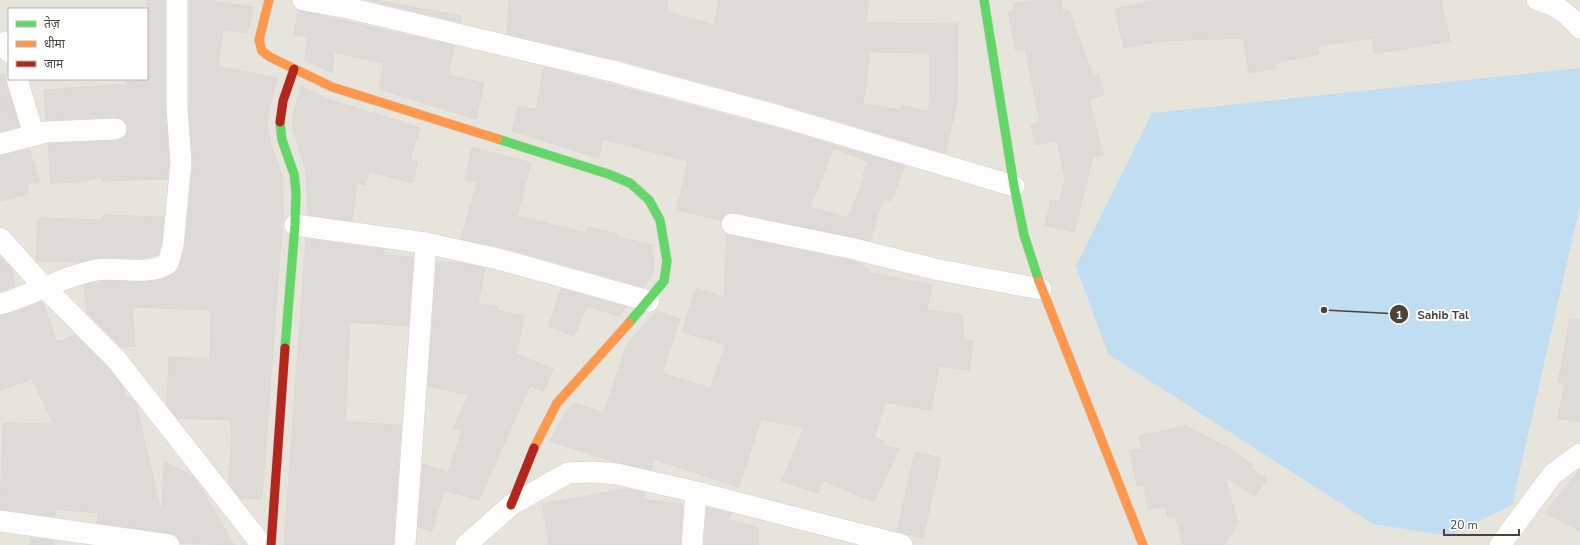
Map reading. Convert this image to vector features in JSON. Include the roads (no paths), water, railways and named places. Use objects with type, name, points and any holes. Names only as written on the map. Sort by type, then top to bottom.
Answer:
[{"type":"street","points":[[0,304],[46,288],[78,274],[97,270],[154,269],[162,268],[168,263],[172,251],[181,162],[177,109],[177,0]]},
{"type":"street","points":[[269,0],[259,43],[262,51],[294,69],[332,87],[608,174],[630,183],[649,200],[660,220],[667,261],[664,281],[649,301],[557,403],[537,440],[511,505]]},
{"type":"street","points":[[303,0],[348,8],[612,71],[780,116],[1014,186]]},
{"type":"street","points":[[1537,0],[1555,5],[1578,23]]},
{"type":"street","points":[[988,1],[1014,186],[1024,235],[1041,289],[1143,545]]},
{"type":"street","points":[[271,545],[295,225],[294,168],[281,136],[280,114],[294,69]]},
{"type":"street","points":[[17,80],[34,135]]},
{"type":"street","points":[[0,144],[34,135],[67,130],[116,129]]},
{"type":"street","points":[[732,224],[835,245],[940,270],[1041,289]]},
{"type":"street","points":[[295,225],[426,243],[502,260],[649,301]]},
{"type":"street","points":[[0,238],[46,288],[116,359],[262,545]]},
{"type":"street","points":[[405,545],[426,243]]},
{"type":"street","points":[[1500,545],[1553,474],[1580,454]]},
{"type":"street","points":[[466,545],[511,505],[568,473],[579,472],[617,474],[696,492],[902,545]]},
{"type":"street","points":[[692,545],[696,492]]},
{"type":"street","points":[[0,521],[127,542],[169,545]]},
{"type":"water","points":[[1580,68],[1580,205],[1512,505],[1449,536],[1373,524],[1108,354],[1076,266],[1152,113]]},
{"type":"place","name":"Sahib Tal","points":[[1324,310]]}]
